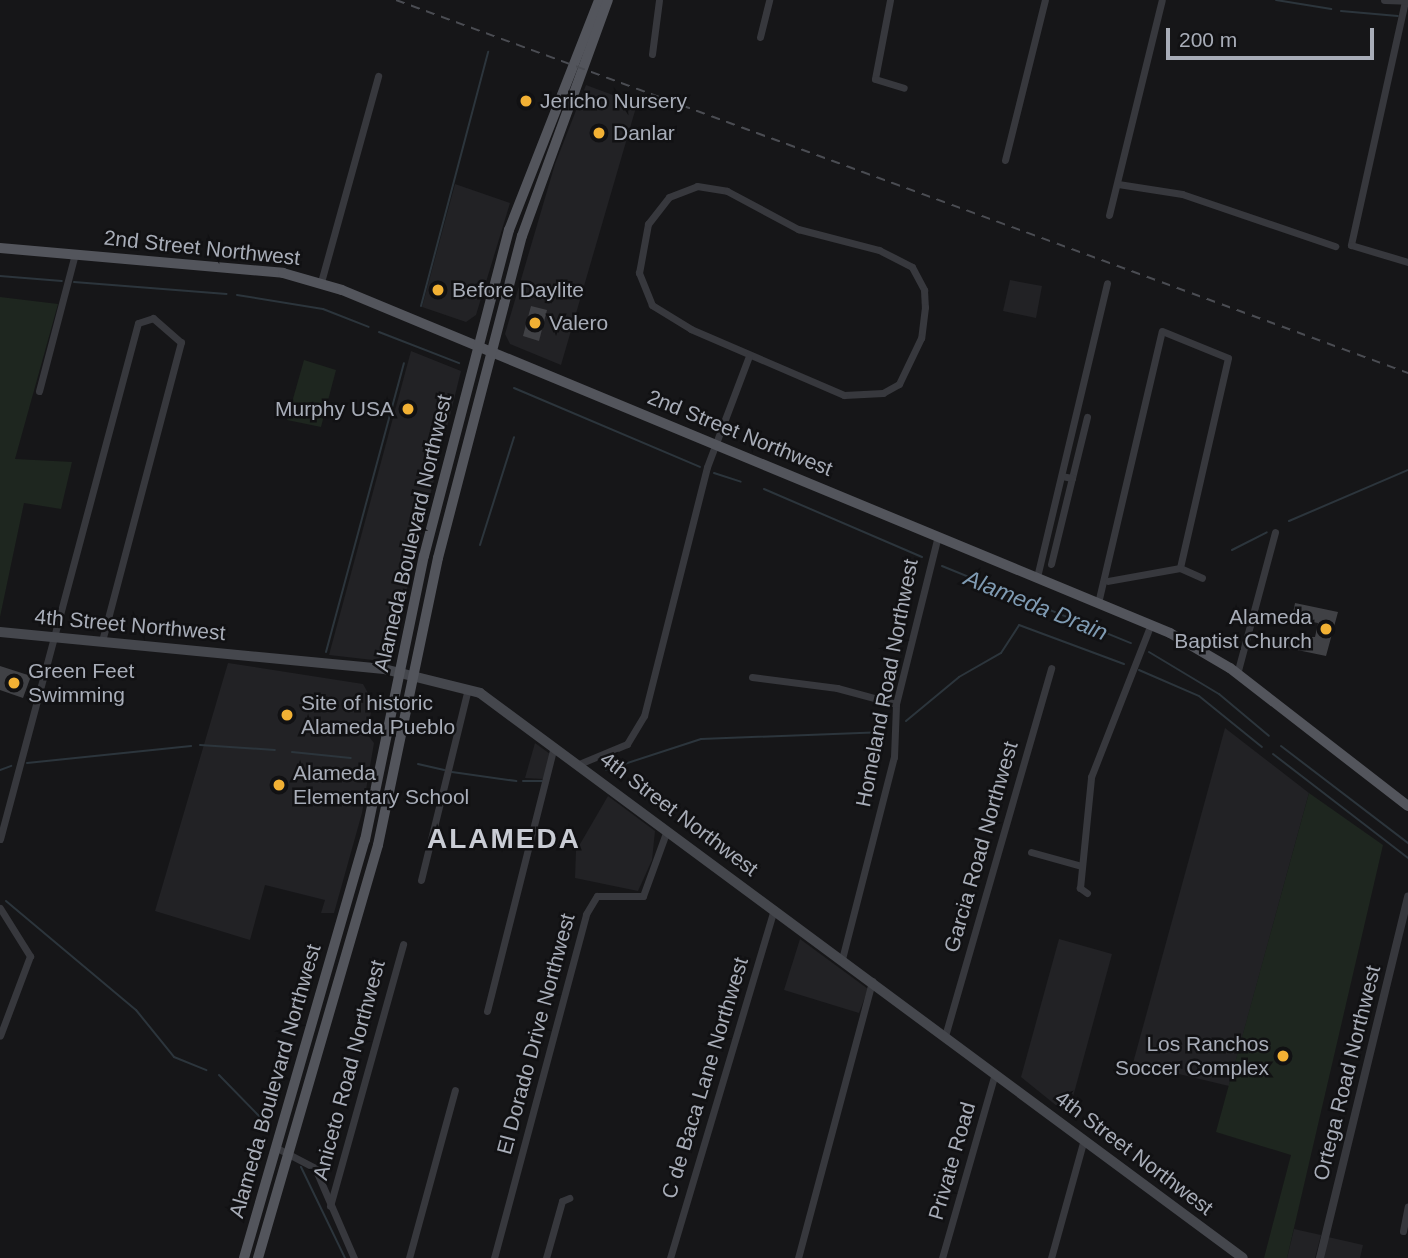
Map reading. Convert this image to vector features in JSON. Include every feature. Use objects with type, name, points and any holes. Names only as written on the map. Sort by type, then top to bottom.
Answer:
[{"type":"main road","points":[[578,66],[599,0]]},
{"type":"main road","points":[[578,66],[608,0]]},
{"type":"main road","name":"Alameda Boulevard Northwest","points":[[244,1258],[347,907],[478,346],[509,230],[578,66]]},
{"type":"main road","name":"Alameda Boulevard Northwest","points":[[258,1258],[376,852],[412,674],[522,236],[578,66]]},
{"type":"main road","name":"2nd Street Northwest","points":[[0,248],[321,282],[1151,624],[1237,674],[1408,806]]},
{"type":"main road","name":"4th Street Northwest","points":[[0,632],[400,672],[468,689],[579,764],[1243,1258]]},
{"type":"street","points":[[650,0],[653,12],[653,54]]},
{"type":"street","points":[[653,12],[659,0]]},
{"type":"street","points":[[760,37],[769,0]]},
{"type":"street","points":[[890,0],[875,79],[904,88]]},
{"type":"street","points":[[1005,160],[1045,0]]},
{"type":"street","points":[[1109,215],[1162,0]]},
{"type":"street","points":[[1385,0],[1406,1],[1350,245],[1408,262]]},
{"type":"street","points":[[321,282],[379,76]]},
{"type":"street","points":[[1118,184],[1182,194],[1335,246]]},
{"type":"street","points":[[682,189],[727,191],[797,229],[897,256],[919,274],[925,307],[921,338],[909,370],[883,393],[844,395],[749,356],[664,316],[643,290],[641,253],[648,224],[682,189]]},
{"type":"street","points":[[39,391],[75,254]]},
{"type":"street","points":[[1037,577],[1107,283]]},
{"type":"street","points":[[0,839],[138,323],[153,318],[181,342],[102,641]]},
{"type":"street","points":[[1098,603],[1108,581],[1162,331],[1228,358],[1180,568]]},
{"type":"street","points":[[579,764],[628,744],[644,716],[716,443],[749,356]]},
{"type":"street","points":[[1051,564],[1087,417]]},
{"type":"street","points":[[1062,476],[1072,478]]},
{"type":"street","points":[[1237,674],[1275,531]]},
{"type":"street","name":"Homeland Road Northwest","points":[[842,959],[894,757],[896,704],[938,536]]},
{"type":"street","points":[[1108,581],[1180,568],[1202,578]]},
{"type":"street","points":[[1087,893],[1080,888],[1091,776],[1151,624]]},
{"type":"street","name":"Garcia Road Northwest","points":[[945,1036],[1051,668]]},
{"type":"street","points":[[751,677],[837,688],[896,704]]},
{"type":"street","points":[[421,880],[468,689]]},
{"type":"street","points":[[487,1011],[554,746]]},
{"type":"street","name":"El Dorado Drive Northwest","points":[[494,1258],[586,914],[597,896],[642,896],[667,830]]},
{"type":"street","points":[[1031,852],[1081,866]]},
{"type":"street","name":"Ortega Road Northwest","points":[[1320,1258],[1408,897]]},
{"type":"street","points":[[0,908],[30,956],[0,1036]]},
{"type":"street","name":"C de Baca Lane Northwest","points":[[670,1258],[774,909]]},
{"type":"street","name":"Aniceto Road Northwest","points":[[330,1206],[403,944]]},
{"type":"street","points":[[798,1258],[872,981]]},
{"type":"street","name":"Private Road","points":[[942,1258],[995,1073]]},
{"type":"street","points":[[409,1258],[455,1090]]},
{"type":"street","points":[[1051,1258],[1084,1139]]},
{"type":"street","points":[[275,1147],[315,1167],[354,1258]]},
{"type":"street","points":[[546,1258],[562,1201],[569,1198]]},
{"type":"street","points":[[1403,1231],[1408,1206]]},
{"type":"shaded area","points":[[586,85],[637,104],[561,365],[510,344],[505,334],[555,164]]},
{"type":"shaded area","points":[[455,184],[510,203],[476,315],[466,322],[422,307]]},
{"type":"shaded area","points":[[1010,280],[1042,286],[1036,318],[1003,311]]},
{"type":"shaded area","points":[[0,297],[58,304],[15,459],[72,462],[61,509],[24,503],[0,617]]},
{"type":"shaded area","points":[[411,351],[461,371],[392,649],[382,661],[329,655]]},
{"type":"shaded area","points":[[304,360],[336,370],[321,427],[287,420]]},
{"type":"shaded area","name":"Alameda Elementary School","points":[[228,663],[363,684],[373,702],[367,734],[374,743],[362,813],[334,913],[321,913],[325,900],[265,885],[250,940],[155,911]]},
{"type":"shaded area","points":[[1225,728],[1309,793],[1229,1086],[1133,1063]]},
{"type":"shaded area","points":[[535,743],[550,754],[544,779],[525,778]]},
{"type":"shaded area","points":[[1309,793],[1383,845],[1287,1258],[1264,1258],[1291,1155],[1216,1132]]},
{"type":"shaded area","points":[[608,796],[655,831],[652,860],[638,891],[575,878],[576,851]]},
{"type":"shaded area","points":[[800,939],[868,989],[859,1013],[784,990]]},
{"type":"shaded area","points":[[1059,939],[1112,954],[1068,1115],[1021,1077]]},
{"type":"shaded area","points":[[1294,1229],[1321,1235],[1315,1258],[1287,1258]]},
{"type":"shaded area","points":[[1328,1237],[1363,1245],[1360,1258],[1324,1258]]},
{"type":"building","name":"Valero","points":[[531,306],[547,310],[539,341],[523,336]]},
{"type":"building","name":"Alameda Baptist Church","points":[[1295,603],[1338,612],[1326,656],[1283,647],[1285,637],[1315,637],[1318,623],[1292,618]]},
{"type":"building","name":"Green Feet Swimming","points":[[0,666],[31,676],[23,698],[0,690]]},
{"type":"waterway","points":[[1276,0],[1331,9]]},
{"type":"waterway","points":[[1341,11],[1398,16]]},
{"type":"waterway","points":[[421,306],[488,52]]},
{"type":"waterway","name":"Alameda Drain","points":[[0,276],[62,281]]},
{"type":"waterway","name":"Alameda Drain","points":[[74,282],[227,294]]},
{"type":"waterway","name":"Alameda Drain","points":[[237,295],[323,309],[369,327]]},
{"type":"waterway","name":"Alameda Drain","points":[[379,332],[459,363]]},
{"type":"waterway","points":[[326,652],[404,363]]},
{"type":"waterway","name":"Alameda Drain","points":[[514,388],[700,467]]},
{"type":"waterway","points":[[480,545],[514,437]]},
{"type":"waterway","points":[[1289,521],[1408,470]]},
{"type":"waterway","points":[[714,473],[741,482]]},
{"type":"waterway","name":"Alameda Drain","points":[[764,489],[922,557]]},
{"type":"waterway","points":[[1232,550],[1267,532]]},
{"type":"waterway","name":"Alameda Drain","points":[[942,566],[1131,643]]},
{"type":"waterway","points":[[906,721],[959,677],[1001,653],[1019,625],[1124,664]]},
{"type":"waterway","name":"Alameda Drain","points":[[1149,652],[1219,694],[1269,736]]},
{"type":"waterway","points":[[1139,670],[1199,696],[1262,747]]},
{"type":"waterway","points":[[606,770],[701,739],[886,732]]},
{"type":"waterway","points":[[200,745],[275,750]]},
{"type":"waterway","points":[[27,763],[191,746]]},
{"type":"waterway","name":"Alameda Drain","points":[[1281,746],[1408,843]]},
{"type":"waterway","points":[[292,752],[351,758]]},
{"type":"waterway","points":[[1273,754],[1408,858]]},
{"type":"waterway","points":[[418,764],[444,770]]},
{"type":"waterway","points":[[0,770],[11,766]]},
{"type":"waterway","points":[[452,772],[516,781]]},
{"type":"waterway","points":[[523,781],[542,781]]},
{"type":"waterway","points":[[6,901],[136,1010],[174,1057],[207,1070]]},
{"type":"waterway","points":[[219,1075],[260,1117]]},
{"type":"waterway","points":[[301,1167],[345,1258]]},
{"type":"railway","points":[[396,0],[1408,373]]},
{"type":"place","name":"Jericho Nursery","points":[[526,101]]},
{"type":"place","name":"Danlar","points":[[599,133]]},
{"type":"place","name":"Before Daylite","points":[[438,290]]},
{"type":"place","name":"Valero","points":[[535,323]]},
{"type":"place","name":"Murphy USA","points":[[408,409]]},
{"type":"place","name":"Alameda Baptist Church","points":[[1326,629]]},
{"type":"place","name":"Green Feet Swimming","points":[[14,683]]},
{"type":"place","name":"Site of historic Alameda Pueblo","points":[[287,715]]},
{"type":"place","name":"Alameda Elementary School","points":[[279,785]]},
{"type":"place","name":"Los Ranchos Soccer Complex","points":[[1283,1056]]},
{"type":"district","name":"ALAMEDA","points":[[504,839]]}]
